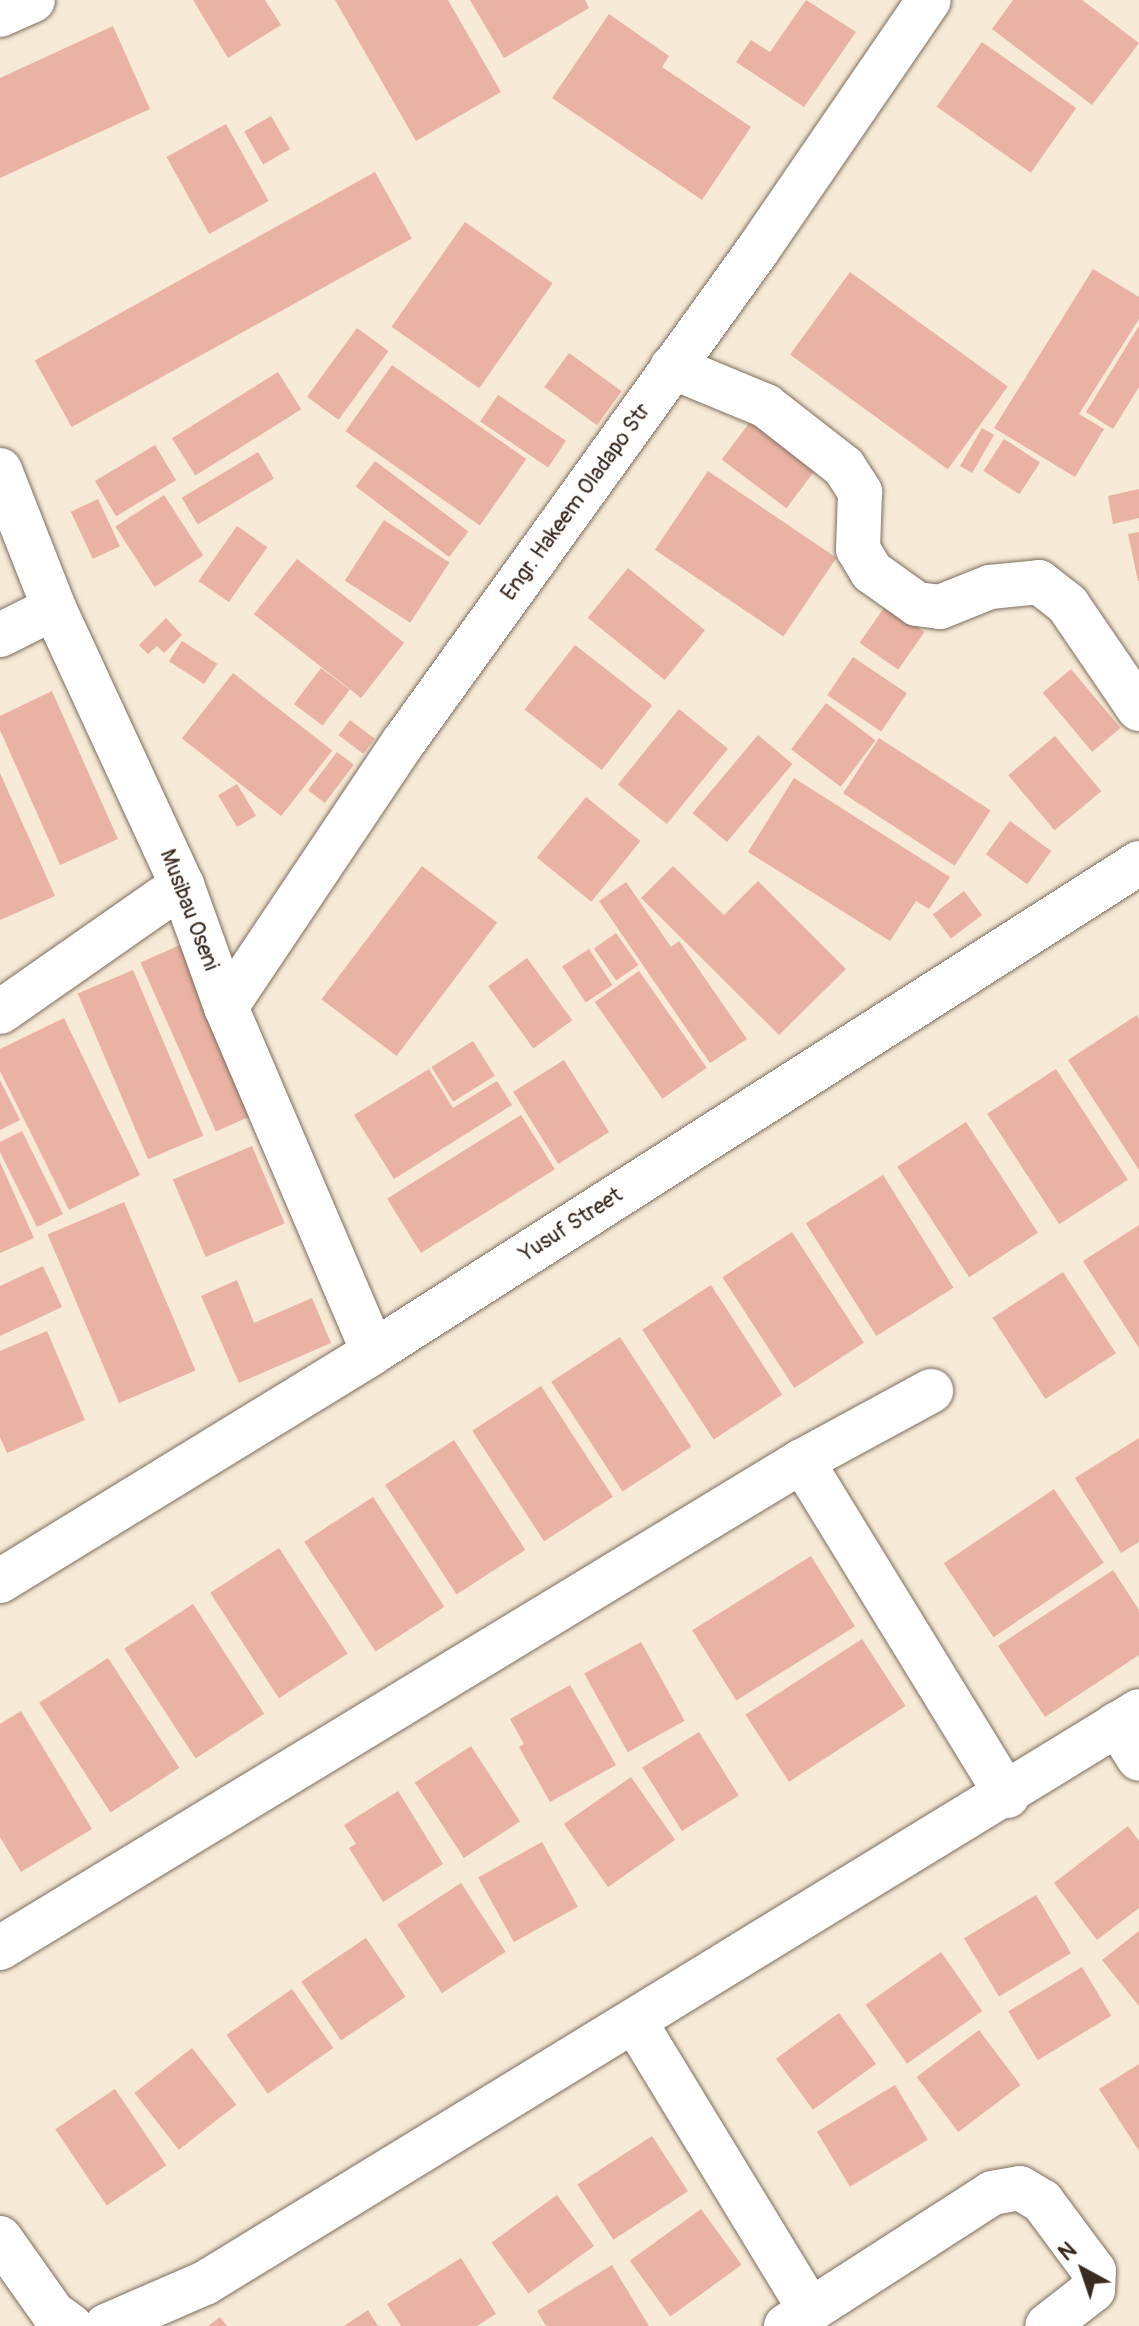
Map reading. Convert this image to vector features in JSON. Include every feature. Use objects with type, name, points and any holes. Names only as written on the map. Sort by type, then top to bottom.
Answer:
[{"type":"street","points":[[0,15],[33,0]]},
{"type":"street","name":"Engr. Hakeem Oladapo Str","points":[[226,1007],[405,740],[929,0]]},
{"type":"street","points":[[672,367],[766,406],[844,467],[860,492],[858,549],[872,572],[917,604],[940,607],[990,587],[1039,582],[1068,605],[1139,709]]},
{"type":"street","name":"Musibau Oseni","points":[[0,470],[54,608],[182,885],[226,1007],[373,1352]]},
{"type":"street","points":[[0,635],[54,608]]},
{"type":"street","name":"Yusuf Street","points":[[0,1581],[373,1352],[1139,863]]},
{"type":"street","points":[[0,1012],[182,885]]},
{"type":"street","points":[[0,1948],[802,1461],[931,1391]]},
{"type":"street","points":[[802,1461],[1007,1796]]},
{"type":"street","points":[[106,2326],[205,2283],[1007,1796],[1132,1731]]},
{"type":"street","points":[[635,2022],[799,2319],[992,2193],[1020,2188],[1042,2201],[1094,2271],[1093,2290],[1047,2326]]},
{"type":"street","points":[[0,2238],[53,2313],[71,2326]]},
{"type":"building","points":[[193,0],[265,0],[281,25],[228,58]]},
{"type":"building","points":[[335,0],[448,0],[501,92],[416,141]]},
{"type":"building","points":[[470,0],[585,0],[589,8],[504,58]]},
{"type":"building","points":[[806,0],[856,32],[804,107],[736,62],[751,40],[770,52]]},
{"type":"building","points":[[1013,0],[1082,0],[1139,43],[1092,105],[992,29]]},
{"type":"building","points":[[609,14],[669,56],[662,67],[751,127],[702,200],[552,98]]},
{"type":"building","points":[[113,26],[150,109],[0,178],[0,78]]},
{"type":"building","points":[[982,42],[1076,108],[1031,173],[937,107]]},
{"type":"building","points":[[271,116],[290,149],[263,164],[244,132]]},
{"type":"building","points":[[226,124],[269,201],[209,234],[167,157]]},
{"type":"building","points":[[375,172],[412,238],[72,427],[35,361]]},
{"type":"building","points":[[465,222],[553,283],[479,388],[392,327]]},
{"type":"building","points":[[1093,269],[1139,297],[1139,319],[1079,414],[1104,429],[1075,477],[994,428]]},
{"type":"building","points":[[850,272],[1008,387],[948,469],[790,355]]},
{"type":"building","points":[[1139,326],[1139,387],[1113,429],[1086,412]]},
{"type":"building","points":[[357,328],[389,351],[339,420],[307,397]]},
{"type":"building","points":[[569,353],[622,391],[597,425],[544,387]]},
{"type":"building","points":[[392,365],[526,459],[480,525],[346,431]]},
{"type":"building","points":[[278,372],[301,409],[195,476],[172,438]]},
{"type":"building","points":[[498,395],[566,441],[548,467],[480,422]]},
{"type":"building","points":[[750,422],[815,471],[786,508],[722,460]]},
{"type":"building","points":[[982,428],[994,435],[972,473],[960,466]]},
{"type":"building","points":[[1004,439],[1040,462],[1019,494],[983,471]]},
{"type":"building","points":[[155,445],[176,480],[116,516],[95,481]]},
{"type":"building","points":[[258,452],[274,479],[198,524],[182,498]]},
{"type":"building","points":[[375,461],[468,531],[449,557],[356,487]]},
{"type":"building","points":[[708,471],[837,558],[783,636],[655,550]]},
{"type":"building","points":[[1139,489],[1139,518],[1113,524],[1108,496]]},
{"type":"building","points":[[164,495],[203,555],[155,587],[115,527]]},
{"type":"building","points":[[98,499],[120,546],[93,559],[71,512]]},
{"type":"building","points":[[384,520],[449,562],[410,623],[345,580]]},
{"type":"building","points":[[237,526],[267,547],[229,602],[199,581]]},
{"type":"building","points":[[1139,532],[1139,581],[1138,581],[1128,534]]},
{"type":"building","points":[[297,559],[404,643],[361,698],[254,614]]},
{"type":"building","points":[[628,568],[705,630],[665,680],[588,618]]},
{"type":"building","points":[[886,605],[925,632],[898,670],[860,643]]},
{"type":"building","points":[[166,618],[182,635],[164,653],[157,646],[148,654],[139,645]]},
{"type":"building","points":[[182,641],[217,664],[204,684],[169,661]]},
{"type":"building","points":[[575,645],[652,705],[602,770],[525,710]]},
{"type":"building","points":[[853,657],[907,693],[881,731],[827,695]]},
{"type":"building","points":[[321,668],[350,690],[323,726],[294,704]]},
{"type":"building","points":[[1071,669],[1120,728],[1092,752],[1043,693]]},
{"type":"building","points":[[233,673],[332,751],[281,816],[182,738]]},
{"type":"building","points":[[52,691],[118,839],[60,865],[0,730],[0,716]]},
{"type":"building","points":[[826,703],[876,740],[841,787],[791,749]]},
{"type":"building","points":[[679,709],[728,749],[667,824],[618,784]]},
{"type":"building","points":[[350,720],[375,739],[363,754],[339,735]]},
{"type":"building","points":[[758,735],[792,764],[727,842],[692,813]]},
{"type":"building","points":[[1055,736],[1101,791],[1055,830],[1008,775]]},
{"type":"building","points":[[879,738],[991,810],[955,866],[843,793]]},
{"type":"building","points":[[337,752],[354,765],[325,803],[308,790]]},
{"type":"building","points":[[0,773],[55,896],[0,920]]},
{"type":"building","points":[[794,778],[950,877],[929,909],[916,901],[890,941],[748,852]]},
{"type":"building","points":[[237,784],[256,816],[237,827],[218,795]]},
{"type":"building","points":[[586,797],[640,841],[591,902],[537,858]]},
{"type":"building","points":[[1010,821],[1051,851],[1027,884],[986,854]]},
{"type":"building","points":[[422,866],[497,923],[397,1056],[321,999]]},
{"type":"building","points":[[673,866],[724,915],[758,881],[846,969],[779,1035],[641,898]]},
{"type":"building","points":[[626,882],[671,947],[679,941],[747,1039],[710,1063],[599,901]]},
{"type":"building","points":[[964,891],[982,915],[951,938],[933,914]]},
{"type":"building","points":[[616,933],[638,965],[616,980],[594,948]]},
{"type":"building","points":[[189,941],[264,1110],[216,1132],[141,963]]},
{"type":"building","points":[[589,949],[612,985],[586,1002],[562,966]]},
{"type":"building","points":[[527,958],[572,1020],[533,1049],[488,986]]},
{"type":"building","points":[[133,970],[203,1136],[148,1159],[78,993]]},
{"type":"building","points":[[639,971],[707,1068],[662,1099],[595,1002]]},
{"type":"building","points":[[1137,1015],[1139,1019],[1139,1170],[1068,1060]]},
{"type":"building","points":[[64,1018],[140,1175],[69,1210],[0,1071],[0,1049]]},
{"type":"building","points":[[473,1041],[495,1076],[453,1102],[431,1067]]},
{"type":"building","points":[[564,1060],[609,1132],[558,1164],[513,1092]]},
{"type":"building","points":[[429,1069],[453,1108],[497,1081],[512,1105],[394,1179],[354,1115]]},
{"type":"building","points":[[1056,1069],[1128,1180],[1059,1224],[987,1114]]},
{"type":"building","points":[[0,1080],[20,1120],[0,1130]]},
{"type":"building","points":[[521,1115],[555,1169],[421,1253],[387,1199]]},
{"type":"building","points":[[966,1122],[1038,1233],[969,1277],[897,1167]]},
{"type":"building","points":[[22,1131],[63,1214],[37,1227],[0,1152],[0,1142]]},
{"type":"building","points":[[252,1146],[285,1223],[206,1257],[173,1180]]},
{"type":"building","points":[[0,1162],[34,1238],[0,1253]]},
{"type":"building","points":[[883,1175],[953,1288],[876,1336],[806,1223]]},
{"type":"building","points":[[124,1202],[196,1370],[119,1403],[48,1234]]},
{"type":"building","points":[[1139,1225],[1139,1348],[1083,1261]]},
{"type":"building","points":[[792,1232],[864,1343],[794,1388],[722,1277]]},
{"type":"building","points":[[43,1266],[62,1307],[0,1336],[0,1286]]},
{"type":"building","points":[[1063,1272],[1116,1353],[1045,1399],[993,1318]]},
{"type":"building","points":[[237,1280],[254,1323],[312,1298],[331,1343],[239,1383],[201,1296]]},
{"type":"building","points":[[711,1285],[782,1395],[714,1440],[642,1330]]},
{"type":"building","points":[[47,1331],[85,1420],[7,1453],[0,1437],[0,1351]]},
{"type":"building","points":[[620,1337],[691,1447],[623,1492],[551,1382]]},
{"type":"building","points":[[541,1386],[613,1497],[544,1541],[472,1431]]},
{"type":"building","points":[[1139,1438],[1139,1542],[1121,1553],[1075,1478]]},
{"type":"building","points":[[454,1440],[525,1550],[457,1595],[385,1485]]},
{"type":"building","points":[[1054,1489],[1104,1563],[994,1637],[944,1563]]},
{"type":"building","points":[[373,1497],[444,1607],[376,1652],[304,1542]]},
{"type":"building","points":[[279,1548],[348,1654],[279,1698],[210,1593]]},
{"type":"building","points":[[811,1556],[855,1626],[736,1701],[692,1630]]},
{"type":"building","points":[[1113,1570],[1139,1610],[1139,1655],[1045,1717],[998,1646]]},
{"type":"building","points":[[193,1604],[264,1714],[196,1759],[124,1649]]},
{"type":"building","points":[[862,1639],[906,1706],[789,1782],[745,1715]]},
{"type":"building","points":[[641,1642],[685,1721],[628,1752],[584,1674]]},
{"type":"building","points":[[108,1658],[179,1768],[111,1813],[39,1703]]},
{"type":"building","points":[[570,1685],[616,1765],[550,1802],[519,1747],[524,1744],[510,1719]]},
{"type":"building","points":[[21,1711],[92,1829],[21,1872],[0,1837],[0,1724]]},
{"type":"building","points":[[699,1732],[739,1796],[682,1831],[642,1768]]},
{"type":"building","points":[[471,1746],[520,1821],[464,1858],[415,1782]]},
{"type":"building","points":[[631,1777],[675,1840],[608,1887],[564,1824]]},
{"type":"building","points":[[398,1791],[443,1864],[383,1902],[349,1848],[356,1844],[344,1825]]},
{"type":"building","points":[[1128,1826],[1139,1841],[1139,1908],[1097,1940],[1054,1883]]},
{"type":"building","points":[[542,1842],[578,1907],[514,1942],[478,1877]]},
{"type":"building","points":[[461,1883],[506,1952],[442,1993],[397,1924]]},
{"type":"building","points":[[1036,1895],[1071,1953],[999,1997],[964,1938]]},
{"type":"building","points":[[1139,1931],[1139,2006],[1102,1960]]},
{"type":"building","points":[[366,1938],[406,1997],[341,2040],[301,1982]]},
{"type":"building","points":[[941,1952],[982,2011],[907,2064],[866,2005]]},
{"type":"building","points":[[1082,1967],[1111,2016],[1038,2060],[1008,2011]]},
{"type":"building","points":[[292,1989],[333,2048],[268,2094],[226,2035]]},
{"type":"building","points":[[839,2013],[876,2064],[813,2110],[776,2059]]},
{"type":"building","points":[[979,2030],[1021,2085],[958,2132],[917,2077]]},
{"type":"building","points":[[192,2048],[236,2105],[179,2150],[134,2093]]},
{"type":"building","points":[[1139,2064],[1139,2151],[1099,2089]]},
{"type":"building","points":[[895,2085],[928,2140],[850,2187],[817,2132]]},
{"type":"building","points":[[115,2089],[166,2165],[107,2206],[55,2129]]},
{"type":"building","points":[[652,2136],[688,2191],[613,2240],[577,2184]]},
{"type":"building","points":[[557,2195],[594,2246],[529,2294],[491,2243]]},
{"type":"building","points":[[701,2209],[742,2265],[670,2317],[630,2261]]},
{"type":"building","points":[[461,2258],[496,2314],[477,2326],[401,2326],[387,2304]]},
{"type":"building","points":[[612,2265],[649,2326],[546,2326],[537,2311]]},
{"type":"building","points":[[368,2310],[378,2326],[344,2326]]},
{"type":"building","points":[[220,2317],[227,2326],[208,2326]]}]
